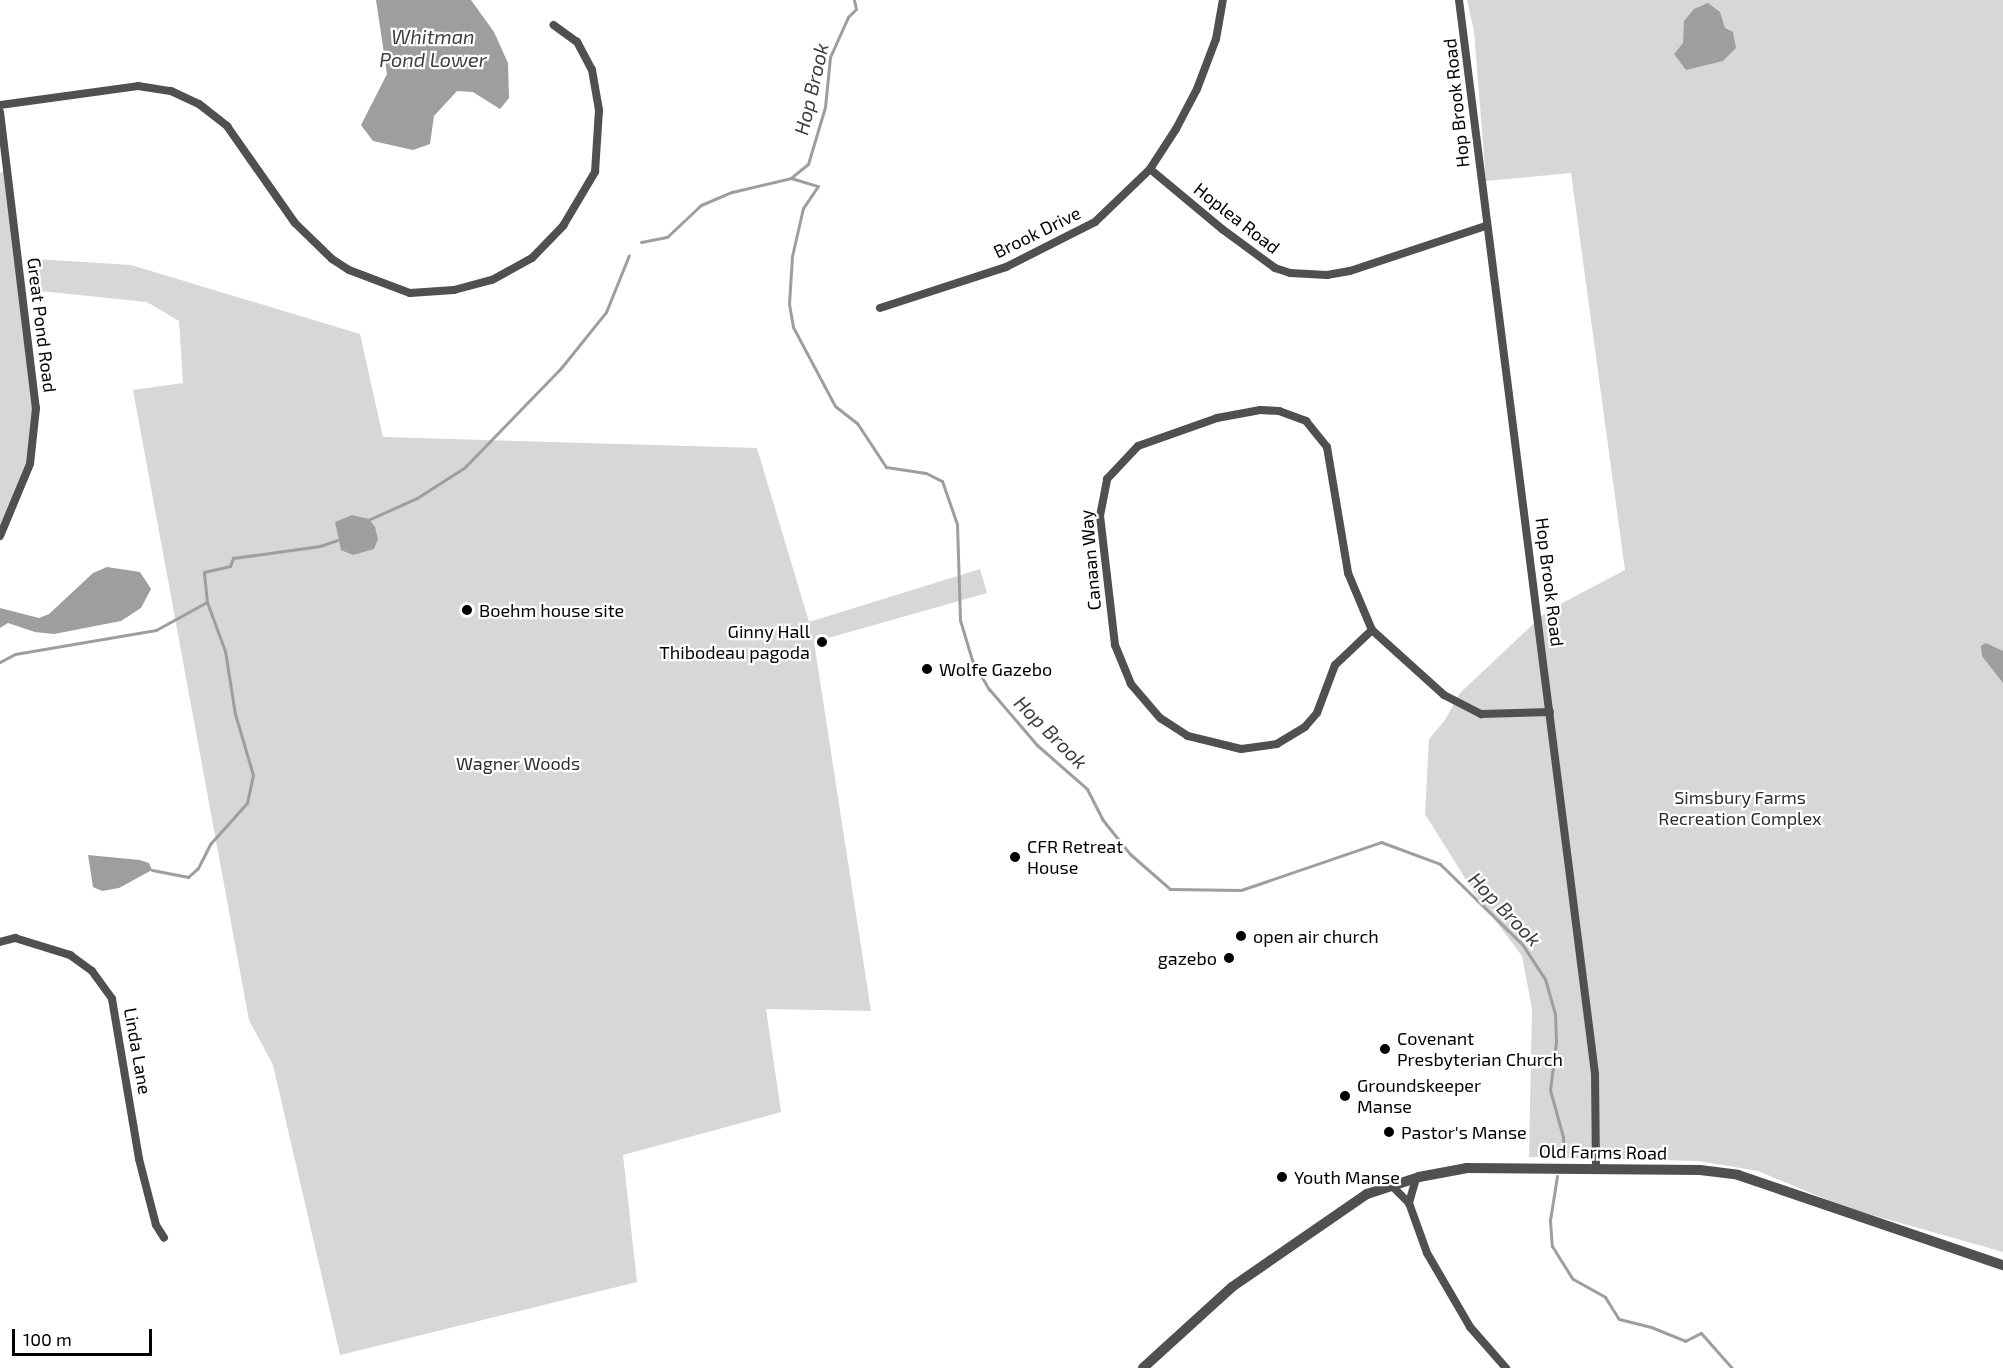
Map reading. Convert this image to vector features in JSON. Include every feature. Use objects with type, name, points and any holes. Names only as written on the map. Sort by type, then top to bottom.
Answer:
[{"type":"street","name":"Brook Drive","points":[[880,308],[1039,253],[1095,222],[1150,169],[1197,89],[1216,39],[1224,0]]},
{"type":"street","name":"Hop Brook Road","points":[[1459,0],[1472,77],[1485,226],[1550,712],[1595,1074],[1596,1168]]},
{"type":"street","points":[[0,105],[138,86],[171,91],[199,104],[227,126],[300,229],[332,259],[403,291],[454,290],[492,280],[532,258],[563,226],[595,172],[599,110],[592,70],[577,42],[554,25]]},
{"type":"street","name":"Great Pond Road","points":[[0,112],[36,408],[30,464],[0,536]]},
{"type":"street","name":"Hoplea Road","points":[[1150,169],[1222,229],[1275,268],[1290,273],[1327,275],[1350,271],[1485,226]]},
{"type":"street","name":"Canaan Way","points":[[1372,630],[1335,665],[1317,713],[1293,736],[1276,744],[1241,749],[1188,736],[1150,708],[1131,684],[1119,659],[1100,516],[1107,479],[1138,446],[1217,418],[1260,410],[1279,411],[1306,421],[1327,447],[1348,573],[1372,630],[1437,690],[1481,714],[1550,712]]},
{"type":"street","name":"Linda Lane","points":[[0,942],[15,939],[70,955],[92,971],[112,999],[140,1159],[156,1225],[164,1238]]},
{"type":"street","name":"Old Farms Road","points":[[1143,1368],[1232,1287],[1278,1253],[1367,1194],[1416,1179],[1504,1166],[1700,1170],[1738,1175],[2003,1265]]},
{"type":"street","points":[[1409,1203],[1416,1179]]},
{"type":"street","points":[[1392,1186],[1409,1203],[1442,1283],[1470,1327],[1506,1368]]},
{"type":"green space","name":"Simsbury Farms Recreation Complex","points":[[1467,0],[2003,0],[2003,1252],[1844,1207],[1758,1171],[1699,1161],[1529,1157],[1532,1009],[1522,956],[1473,891],[1425,814],[1429,739],[1445,720],[1460,693],[1547,611],[1625,570],[1571,173],[1486,181],[1474,31]]},
{"type":"green space","points":[[5,171],[36,408],[30,464],[0,536],[0,173]]},
{"type":"green space","name":"Wagner Woods","points":[[35,259],[131,265],[360,334],[383,437],[757,448],[809,622],[980,569],[987,593],[814,642],[871,1011],[766,1009],[781,1112],[623,1155],[637,1282],[340,1355],[273,1065],[249,1020],[133,390],[183,383],[179,321],[147,302],[40,291]]},
{"type":"water","name":"Whitman Pond Lower","points":[[376,0],[471,0],[494,32],[508,63],[509,98],[500,109],[473,92],[457,91],[434,116],[430,144],[413,150],[373,141],[361,125],[387,74]]},
{"type":"water","points":[[1708,3],[1720,12],[1725,28],[1733,32],[1736,48],[1723,61],[1686,70],[1674,54],[1683,43],[1684,21],[1694,9]]},
{"type":"water","points":[[352,515],[369,519],[375,527],[378,539],[374,549],[353,555],[341,550],[335,522]]},
{"type":"water","points":[[107,567],[140,572],[151,589],[141,608],[121,621],[54,634],[35,632],[8,623],[0,628],[0,608],[39,618],[49,614],[93,573]]},
{"type":"water","points":[[1986,643],[2003,651],[2003,683],[1982,656],[1981,646]]},
{"type":"water","points":[[88,855],[140,860],[149,863],[152,870],[119,888],[102,891],[93,887]]},
{"type":"waterway","name":"Hop Brook","points":[[854,0],[856,9],[848,17],[830,57],[825,107],[808,164],[791,178],[818,186],[803,208],[792,256],[789,304],[793,327],[835,406],[857,423],[886,467],[926,473],[942,481],[957,524],[960,620],[972,660],[989,689],[1037,745],[1087,789],[1102,819],[1130,854],[1170,889],[1241,890],[1381,842],[1440,864],[1522,944],[1545,979],[1555,1013],[1556,1042],[1550,1090],[1563,1137],[1564,1158]]},
{"type":"waterway","points":[[641,242],[667,237],[701,205],[732,192],[791,178]]},
{"type":"waterway","points":[[368,520],[417,498],[464,468],[561,368],[606,312],[629,255]]},
{"type":"waterway","points":[[152,870],[188,877],[198,868],[211,843],[247,803],[253,775],[235,714],[225,651],[207,602],[204,572],[230,566],[233,558],[320,546],[337,540]]},
{"type":"waterway","points":[[0,662],[15,654],[156,630],[207,602]]},
{"type":"waterway","name":"Hop Brook","points":[[1557,1176],[1550,1220],[1552,1246],[1573,1279],[1605,1297],[1619,1319],[1651,1327],[1685,1341],[1701,1333],[1732,1368]]},
{"type":"place","name":"Boehm house site","points":[[467,610]]},
{"type":"place","name":"Ginny Hall Thibodeau pagoda","points":[[822,642]]},
{"type":"place","name":"Wolfe Gazebo","points":[[927,669]]},
{"type":"place","name":"CFR Retreat House","points":[[1015,857]]},
{"type":"place","name":"open air church","points":[[1241,936]]},
{"type":"place","name":"gazebo","points":[[1229,958]]},
{"type":"place","name":"Covenant Presbyterian Church","points":[[1385,1049]]},
{"type":"place","name":"Groundskeeper Manse","points":[[1345,1096]]},
{"type":"place","name":"Pastor's Manse","points":[[1389,1132]]},
{"type":"place","name":"Youth Manse","points":[[1282,1177]]}]
